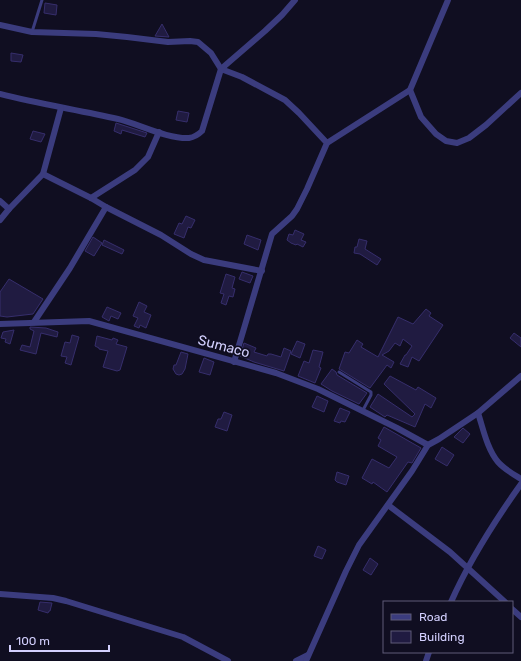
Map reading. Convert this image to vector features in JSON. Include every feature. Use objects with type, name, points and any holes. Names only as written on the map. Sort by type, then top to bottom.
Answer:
[{"type":"street","points":[[0,94],[119,120],[176,136],[189,138],[196,136],[202,131],[222,69],[282,15],[295,0]]},
{"type":"street","points":[[234,362],[272,234],[292,216],[297,209],[326,143],[410,90],[448,0]]},
{"type":"street","points":[[0,25],[32,32],[96,34],[168,42],[198,42],[211,53],[222,69],[242,77],[285,100],[299,112],[326,143]]},
{"type":"street","points":[[410,90],[421,117],[446,141],[457,143],[469,138],[486,126],[521,93]]},
{"type":"street","points":[[0,220],[43,174],[61,108]]},
{"type":"street","points":[[91,198],[136,170],[148,157],[159,132]]},
{"type":"street","points":[[43,174],[161,235],[191,254],[204,260],[262,271]]},
{"type":"street","points":[[0,201],[9,209]]},
{"type":"street","points":[[34,322],[70,268],[106,207]]},
{"type":"street","name":"Sumaco","points":[[0,324],[90,321],[234,362],[276,372],[298,380],[397,428],[428,445]]},
{"type":"street","points":[[296,661],[307,658],[359,545],[412,471],[428,445],[478,413],[521,376]]},
{"type":"street","points":[[478,413],[489,445],[497,461],[505,469],[521,479]]},
{"type":"street","points":[[451,601],[467,567],[500,513],[521,484]]},
{"type":"street","points":[[388,505],[450,552],[504,601]]},
{"type":"street","points":[[0,594],[53,598],[66,601],[183,638],[228,661]]},
{"type":"street","points":[[513,610],[521,617]]},
{"type":"lane","points":[[32,32],[42,0]]},
{"type":"lane","points":[[339,372],[371,392],[372,395],[362,412]]},
{"type":"building","points":[[45,3],[57,5],[56,15],[44,13]]},
{"type":"building","points":[[162,24],[169,37],[155,36]]},
{"type":"building","points":[[11,53],[23,55],[21,62],[11,61]]},
{"type":"building","points":[[178,111],[189,113],[187,122],[176,120]]},
{"type":"building","points":[[116,123],[147,133],[145,137],[122,130],[121,134],[114,131]]},
{"type":"building","points":[[33,131],[45,134],[41,142],[30,139]]},
{"type":"building","points":[[186,216],[195,220],[191,228],[188,227],[184,238],[174,234],[179,223],[182,224]]},
{"type":"building","points":[[295,230],[304,234],[301,240],[306,242],[303,247],[287,240],[289,234],[293,235]]},
{"type":"building","points":[[247,235],[261,240],[258,250],[244,244]]},
{"type":"building","points":[[93,237],[102,243],[94,256],[85,251]]},
{"type":"building","points":[[359,239],[367,241],[365,249],[381,259],[377,265],[360,254],[354,253]]},
{"type":"building","points":[[104,240],[124,250],[122,254],[102,245]]},
{"type":"building","points":[[242,272],[253,276],[250,283],[239,279]]},
{"type":"building","points":[[226,274],[235,277],[232,288],[235,289],[233,297],[229,296],[226,305],[221,303],[224,294],[220,293]]},
{"type":"building","points":[[9,279],[43,299],[33,314],[7,317],[0,316],[0,292]]},
{"type":"building","points":[[139,302],[147,306],[144,312],[151,315],[146,328],[140,325],[139,328],[134,326],[138,318],[133,316]]},
{"type":"building","points":[[107,307],[121,313],[118,319],[111,316],[109,321],[102,317]]},
{"type":"building","points":[[426,309],[431,313],[429,316],[443,325],[419,361],[412,357],[408,367],[400,364],[412,346],[403,339],[400,346],[395,343],[389,351],[382,355],[394,362],[391,368],[387,365],[370,388],[339,369],[345,352],[349,353],[357,340],[363,344],[361,347],[378,357],[398,317],[413,324]]},
{"type":"building","points":[[30,327],[46,328],[58,332],[57,337],[41,333],[36,354],[20,350],[22,345],[30,347],[34,331],[30,329]]},
{"type":"building","points":[[14,330],[10,344],[5,342],[6,339],[1,338],[3,332]]},
{"type":"building","points":[[514,333],[521,338],[521,347],[510,338]]},
{"type":"building","points":[[72,335],[79,337],[71,365],[65,363],[67,357],[61,356],[65,342],[70,343]]},
{"type":"building","points":[[97,336],[112,340],[113,338],[118,340],[116,344],[127,347],[120,370],[117,371],[103,367],[108,351],[99,349],[95,346]]},
{"type":"building","points":[[297,341],[305,344],[300,358],[291,354]]},
{"type":"building","points":[[244,343],[256,348],[254,352],[267,356],[268,354],[271,354],[281,357],[284,348],[291,351],[284,371],[240,356]]},
{"type":"building","points":[[313,350],[323,352],[319,367],[321,368],[315,383],[298,376],[304,361],[309,363]]},
{"type":"building","points":[[181,352],[188,354],[185,369],[182,374],[179,375],[176,374],[173,369]]},
{"type":"building","points":[[204,358],[214,362],[210,375],[199,372]]},
{"type":"building","points":[[332,369],[337,375],[367,393],[359,404],[321,384]]},
{"type":"building","points":[[390,376],[416,390],[418,387],[436,398],[431,408],[425,404],[415,427],[387,415],[385,417],[370,407],[378,394],[412,417],[415,414],[384,384]]},
{"type":"building","points":[[317,396],[328,401],[324,412],[312,407]]},
{"type":"building","points":[[340,408],[350,412],[345,422],[341,421],[340,423],[334,421]]},
{"type":"building","points":[[224,412],[232,415],[227,431],[215,427],[218,419],[221,419]]},
{"type":"building","points":[[384,427],[421,448],[412,463],[408,462],[387,492],[373,482],[372,484],[362,478],[372,459],[389,468],[397,457],[378,446],[381,440],[378,438]]},
{"type":"building","points":[[463,428],[470,434],[463,443],[454,437]]},
{"type":"building","points":[[442,447],[454,455],[447,466],[435,459]]},
{"type":"building","points":[[337,472],[349,476],[346,485],[335,480]]},
{"type":"building","points":[[318,546],[326,550],[322,559],[314,556]]},
{"type":"building","points":[[370,558],[378,564],[371,575],[363,570]]},
{"type":"building","points":[[40,602],[52,603],[48,613],[38,610]]}]
